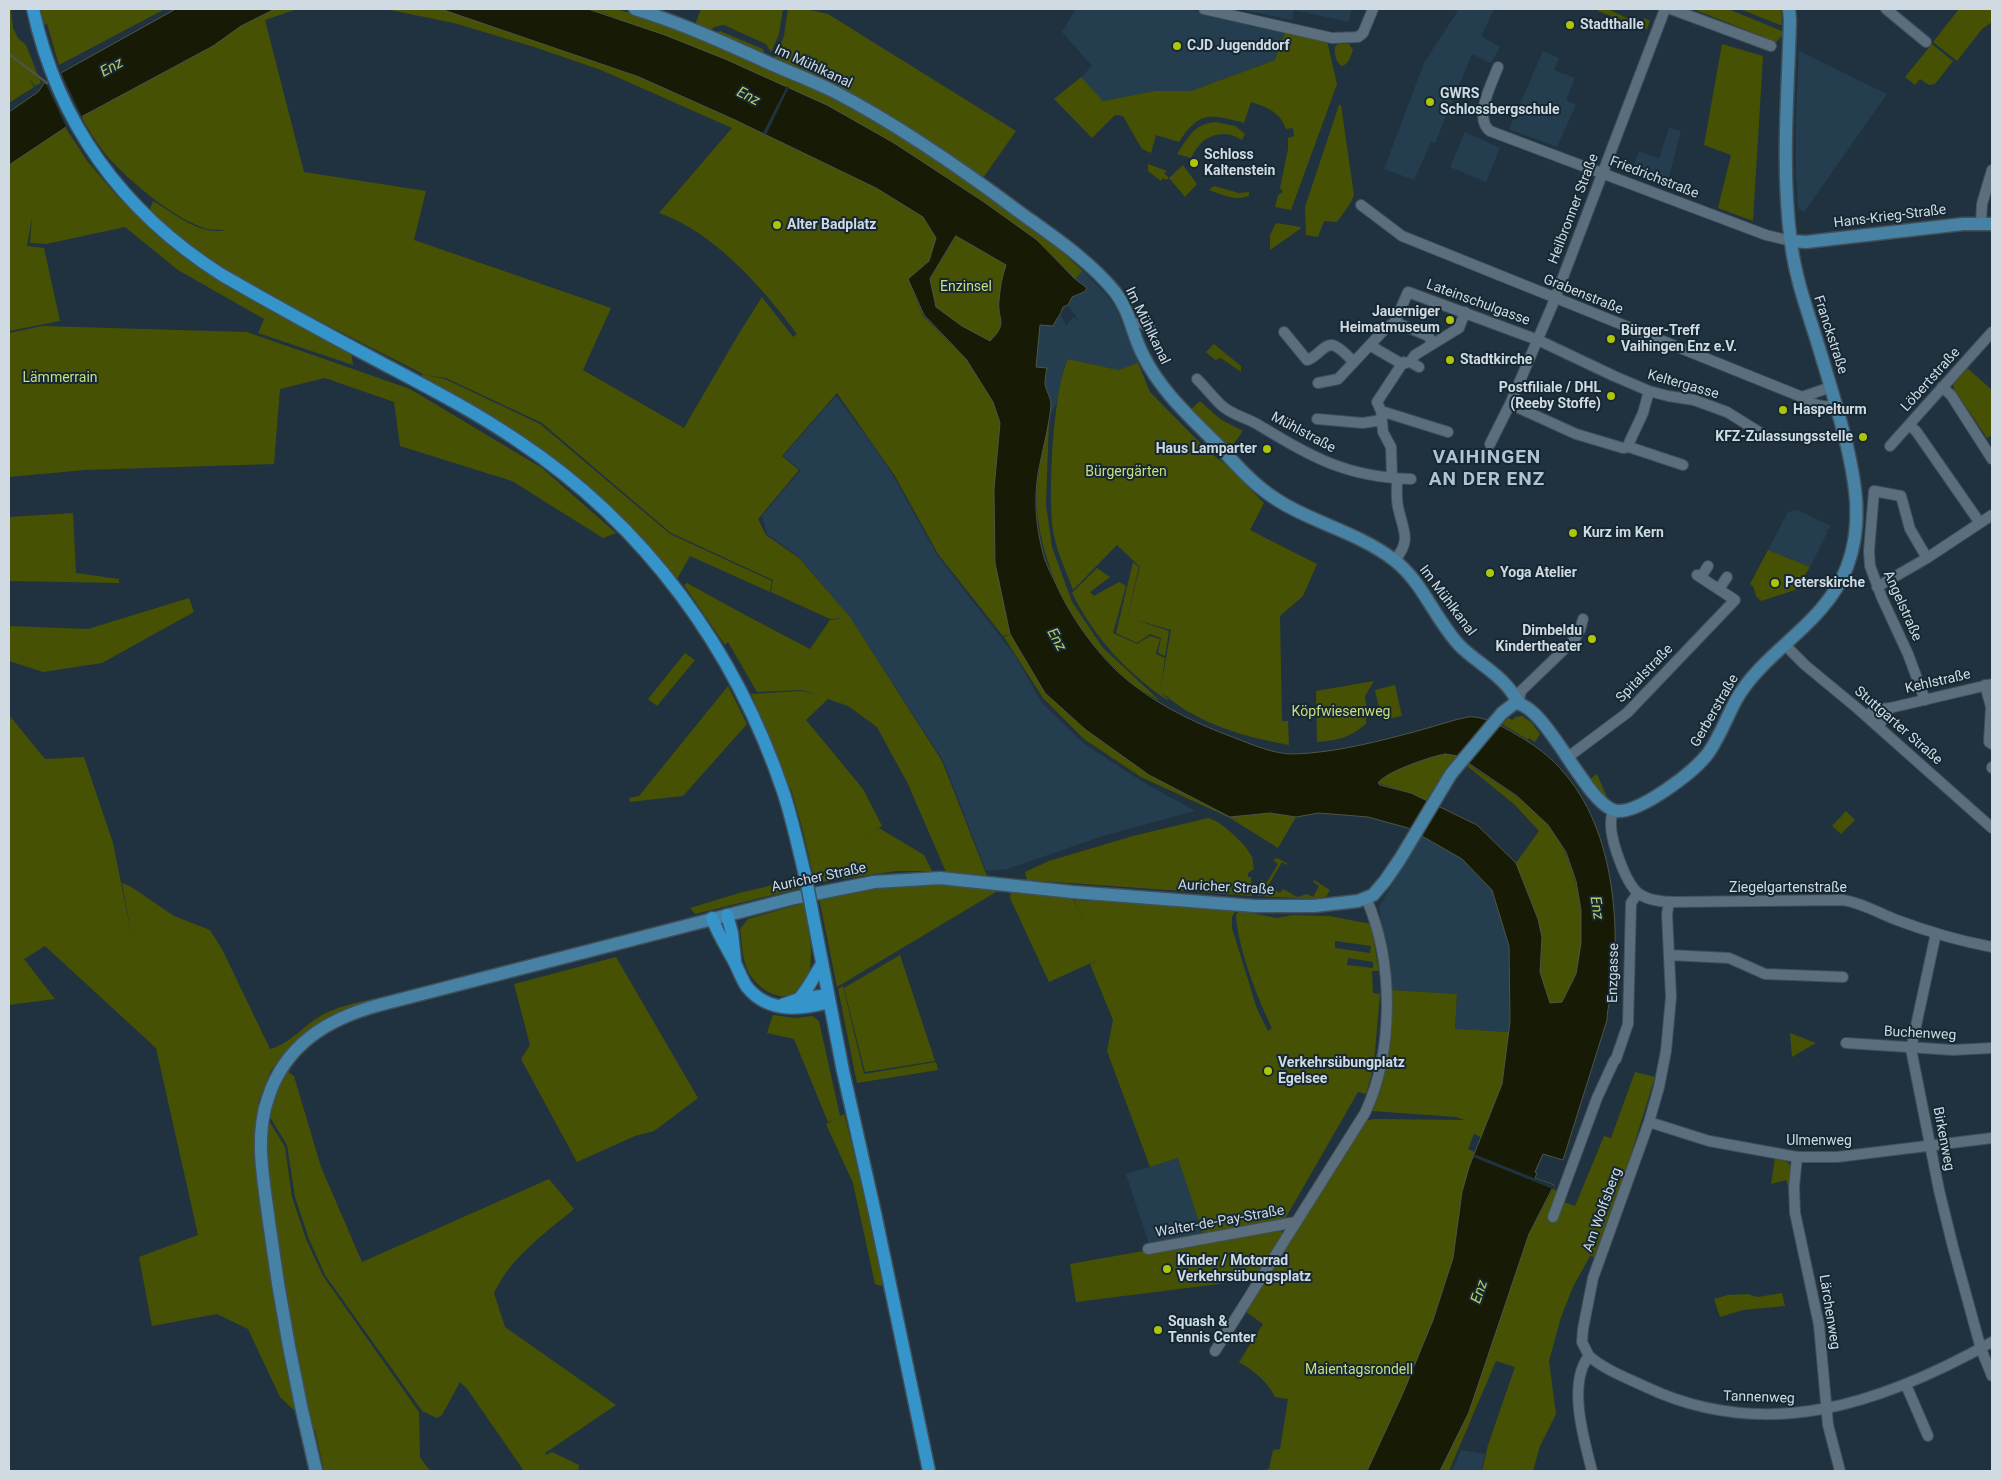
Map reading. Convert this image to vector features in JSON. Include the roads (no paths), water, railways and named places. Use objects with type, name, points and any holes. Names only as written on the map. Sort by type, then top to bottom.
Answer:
[{"type":"main road","points":[[33,9],[45,56],[60,94],[79,131],[115,182],[145,215],[194,256],[245,288],[451,400],[518,440],[572,480],[627,530],[691,607],[740,687],[764,738],[784,795],[806,879],[828,999],[929,1471]]},
{"type":"main road","points":[[727,915],[734,945],[735,963]]},
{"type":"main road","points":[[712,918],[722,942],[748,988],[761,1000],[777,1006],[801,1008],[828,999]]},
{"type":"main road","points":[[799,999],[808,989],[822,964]]},
{"type":"main road","points":[[777,1006],[799,999],[828,999]]},
{"type":"street","name":"Im Mühlkanal","points":[[635,9],[710,37],[832,90],[897,129],[988,188],[1086,264],[1117,294],[1132,324],[1143,356],[1184,412],[1255,483],[1287,506],[1369,545],[1414,581],[1452,636],[1469,654],[1512,690],[1518,703]]},
{"type":"street","points":[[1204,9],[1332,38],[1358,37],[1363,33],[1373,9]]},
{"type":"street","name":"Heilbronner Straße","points":[[1490,444],[1510,404],[1555,299],[1665,9]]},
{"type":"street","points":[[1671,9],[1771,46]]},
{"type":"street","name":"Franckstraße","points":[[1785,645],[1816,616],[1832,596],[1848,565],[1857,515],[1856,492],[1836,404],[1799,284],[1790,241],[1786,164],[1789,9]]},
{"type":"street","points":[[1886,9],[1926,42]]},
{"type":"street","name":"Friedrichstraße","points":[[1498,67],[1482,113],[1482,121],[1486,128],[1492,132],[1766,235],[1790,241]]},
{"type":"street","points":[[1987,224],[1982,204],[1992,170]]},
{"type":"street","name":"Grabenstraße","points":[[1361,205],[1402,236],[1802,397],[1809,403],[1830,406],[1836,404]]},
{"type":"street","name":"Hans-Krieg-Straße","points":[[1790,241],[1806,242],[1987,224]]},
{"type":"street","name":"Lateinschulgasse","points":[[1395,322],[1408,292],[1538,340]]},
{"type":"street","points":[[1317,420],[1364,423],[1380,411],[1415,355],[1459,328],[1465,312]]},
{"type":"street","points":[[1132,324],[1142,322],[1152,331]]},
{"type":"street","points":[[1318,383],[1338,380],[1384,330],[1395,322],[1428,336],[1433,343]]},
{"type":"street","points":[[1284,332],[1304,359],[1314,358],[1326,346],[1332,345],[1354,362]]},
{"type":"street","name":"Löbertstraße","points":[[1890,446],[1942,387],[1991,336]]},
{"type":"street","name":"Keltergasse","points":[[1538,340],[1614,376],[1649,390],[1668,396],[1694,400],[1718,408],[1764,435]]},
{"type":"street","points":[[1371,346],[1410,364]]},
{"type":"street","name":"Mühlstraße","points":[[1197,379],[1220,405],[1232,414],[1253,422],[1307,454],[1350,471],[1411,479]]},
{"type":"street","points":[[1802,397],[1831,387]]},
{"type":"street","points":[[1942,387],[1952,396],[1992,459]]},
{"type":"street","points":[[1629,447],[1629,443],[1643,413],[1649,390]]},
{"type":"street","points":[[1510,404],[1576,434],[1623,448],[1629,447],[1682,465]]},
{"type":"street","points":[[1380,411],[1383,432],[1391,447],[1397,506],[1406,536],[1399,568]]},
{"type":"street","points":[[1380,411],[1448,432]]},
{"type":"street","points":[[1909,425],[1916,431],[1980,523]]},
{"type":"street","name":"Angelstraße","points":[[1925,700],[1908,654],[1877,586],[1870,563],[1874,491],[1901,496],[1910,529],[1928,558]]},
{"type":"street","points":[[1877,586],[1928,558],[1992,515]]},
{"type":"street","points":[[1708,566],[1699,576],[1720,589],[1727,578]]},
{"type":"street","name":"Spitalstraße","points":[[1568,757],[1627,713],[1735,600],[1720,589]]},
{"type":"street","name":"Auricher Straße","points":[[316,1471],[304,1425],[274,1265],[260,1153],[261,1131],[271,1089],[282,1067],[315,1032],[357,1011],[712,918],[794,898],[874,882],[940,878],[1073,892],[1255,906],[1346,904],[1366,898],[1373,895],[1390,875],[1450,774],[1508,707],[1518,703],[1521,691],[1574,640],[1583,619]]},
{"type":"street","name":"Stuttgarter Straße","points":[[1785,645],[1992,828]]},
{"type":"street","name":"Gerberstraße","points":[[1613,810],[1632,809],[1652,799],[1703,760],[1714,745],[1743,689],[1762,665],[1785,645]]},
{"type":"street","points":[[1989,685],[1991,707],[1990,742],[1992,744]]},
{"type":"street","name":"Kehlstraße","points":[[1866,716],[1874,710],[1989,685]]},
{"type":"street","points":[[1518,703],[1527,706],[1568,757],[1596,797],[1606,808],[1613,810],[1610,822],[1624,875],[1638,893]]},
{"type":"street","name":"Kehlstraße","points":[[1878,727],[1890,708]]},
{"type":"street","name":"Ziegelgartenstraße","points":[[1638,893],[1652,899],[1668,902],[1843,900],[1867,906],[1888,916],[1936,933],[1992,947]]},
{"type":"street","name":"Enzgasse","points":[[1554,1217],[1597,1098],[1616,1059],[1627,1029],[1631,903],[1638,893]]},
{"type":"street","name":"Walter-de-Pay-Straße","points":[[1215,1351],[1365,1113],[1373,1097],[1381,1066],[1386,1014],[1385,976],[1374,917],[1366,898]]},
{"type":"street","name":"Am Wolfsberg","points":[[1589,1356],[1582,1342],[1593,1278],[1649,1122],[1659,1087],[1666,1051],[1671,997],[1668,902]]},
{"type":"street","name":"Birkenweg","points":[[1936,933],[1911,1049],[1930,1146],[1953,1247],[1981,1349],[1992,1376]]},
{"type":"street","points":[[1669,955],[1729,958],[1765,974],[1843,977]]},
{"type":"street","name":"Buchenweg","points":[[1846,1043],[1911,1049],[1953,1050],[1992,1048]]},
{"type":"street","name":"Ulmenweg","points":[[1649,1122],[1709,1141],[1797,1157],[1837,1157],[1992,1138]]},
{"type":"street","name":"Lärchenweg","points":[[1797,1157],[1794,1187],[1795,1213],[1819,1324],[1826,1409],[1834,1454],[1840,1471]]},
{"type":"street","name":"Walter-de-Pay-Straße","points":[[1148,1249],[1296,1222]]},
{"type":"street","name":"Tannenweg","points":[[1589,1356],[1618,1374],[1657,1392],[1694,1405],[1717,1411],[1768,1414],[1804,1413],[1870,1398],[1906,1385],[1992,1342]]},
{"type":"street","points":[[1589,1356],[1583,1364],[1580,1375],[1579,1395],[1580,1421],[1592,1471]]},
{"type":"street","points":[[1906,1385],[1928,1436]]},
{"type":"water","name":"Enz","points":[[176,9],[275,9],[241,26],[213,46],[81,117],[9,165],[9,112],[38,92],[45,82]]},
{"type":"water","name":"Enz","points":[[441,9],[588,9],[665,35],[725,59],[827,105],[894,143],[984,202],[1037,240],[1075,279],[1087,288],[1084,292],[1072,297],[1068,305],[1063,307],[1053,326],[1040,325],[1036,367],[1047,368],[1045,384],[1051,405],[1037,483],[1036,512],[1038,531],[1048,567],[1063,598],[1080,626],[1111,665],[1146,694],[1183,716],[1209,728],[1256,746],[1286,754],[1309,753],[1357,746],[1462,718],[1475,717],[1499,725],[1527,741],[1554,762],[1575,787],[1591,815],[1602,846],[1610,878],[1615,945],[1614,978],[1607,1020],[1563,1160],[1543,1154],[1535,1172],[1537,1173],[1535,1178],[1554,1185],[1529,1234],[1469,1412],[1440,1471],[1367,1471],[1403,1393],[1433,1320],[1453,1258],[1462,1192],[1469,1167],[1502,1084],[1510,1022],[1509,946],[1492,890],[1462,859],[1408,828],[1368,817],[1319,813],[1296,817],[1270,813],[1230,817],[1149,775],[1086,730],[1045,693],[1010,634],[995,563],[994,489],[1000,423],[993,402],[966,359],[924,315],[908,279],[929,261],[936,238],[923,217],[876,188],[735,120],[639,77]],"holes":[[[956,236],[1006,265],[1001,282],[999,300],[1001,325],[996,335],[990,341],[962,326],[936,307],[930,279]],[[1445,754],[1458,756],[1517,796],[1548,825],[1566,852],[1576,881],[1581,910],[1581,943],[1576,974],[1562,1002],[1550,1003],[1540,972],[1542,937],[1538,919],[1516,863],[1477,825],[1411,793],[1378,783],[1399,770],[1420,761]]]},
{"type":"waterway","points":[[9,54],[47,83]]},
{"type":"place","name":"Stadthalle","points":[[1570,25]]},
{"type":"place","name":"CJD Jugenddorf","points":[[1177,46]]},
{"type":"place","name":"GWRS Schlossbergschule","points":[[1430,102]]},
{"type":"place","name":"Schloss Kaltenstein","points":[[1194,163]]},
{"type":"place","name":"Alter Badplatz","points":[[777,225]]},
{"type":"place","name":"Jauerniger Heimatmuseum","points":[[1450,320]]},
{"type":"place","name":"Bürger-Treff Vaihingen Enz e.V.","points":[[1611,339]]},
{"type":"place","name":"Stadtkirche","points":[[1450,360]]},
{"type":"place","name":"Postfiliale / DHL (Reeby Stoffe)","points":[[1611,396]]},
{"type":"place","name":"Haspelturm","points":[[1783,410]]},
{"type":"place","name":"KFZ-Zulassungsstelle","points":[[1863,437]]},
{"type":"place","name":"Haus Lamparter","points":[[1267,449]]},
{"type":"place","name":"Kurz im Kern","points":[[1573,533]]},
{"type":"place","name":"Yoga Atelier","points":[[1490,573]]},
{"type":"place","name":"Peterskirche","points":[[1775,583]]},
{"type":"place","name":"Dimbeldu Kindertheater","points":[[1592,639]]},
{"type":"place","name":"Verkehrsübungplatz Egelsee","points":[[1268,1071]]},
{"type":"place","name":"Kinder / Motorrad Verkehrsübungsplatz","points":[[1167,1269]]},
{"type":"place","name":"Squash & Tennis Center","points":[[1158,1330]]},
{"type":"district","name":"VAIHINGEN AN DER ENZ","points":[[1487,469]]},
{"type":"park label","name":"Enzinsel","points":[[966,287]]},
{"type":"park label","name":"Lämmerrain","points":[[60,378]]},
{"type":"park label","name":"Bürgergärten","points":[[1126,472]]},
{"type":"park label","name":"Köpfwiesenweg","points":[[1341,712]]},
{"type":"park label","name":"Maientagsrondell","points":[[1359,1370]]}]
